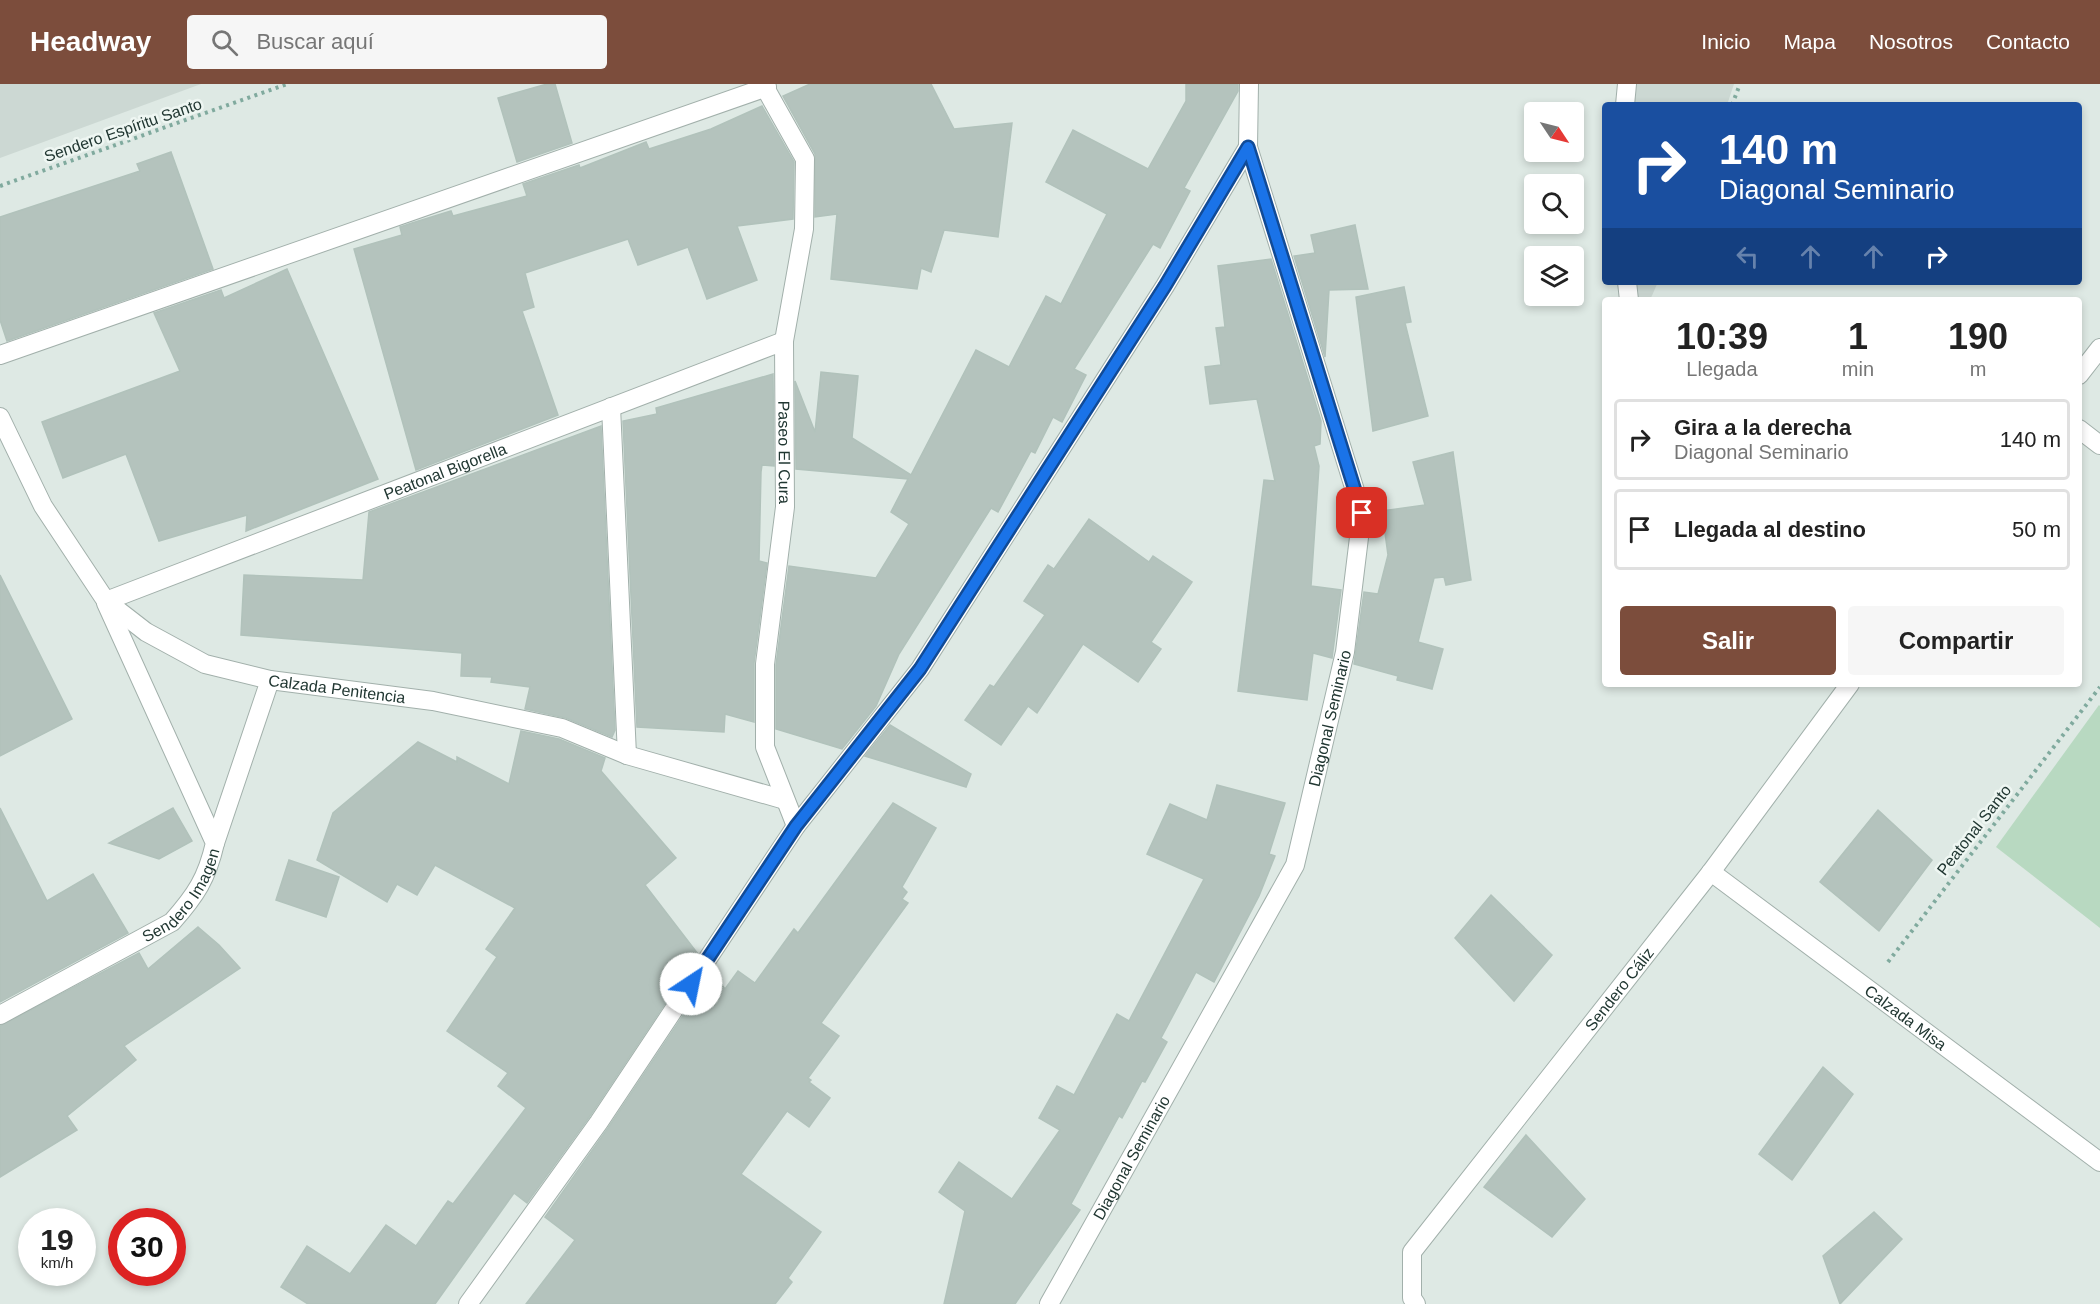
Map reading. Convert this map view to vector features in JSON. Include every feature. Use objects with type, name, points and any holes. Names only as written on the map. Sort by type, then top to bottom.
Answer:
[{"type":"street","name":"Diagonal Seminario","points":[[1049,1304],[1294,865],[1345,652],[1362,513],[1248,147],[1249,84]]},
{"type":"street","points":[[1625,102],[1627,84]]},
{"type":"street","points":[[0,355],[765,86]]},
{"type":"street","name":"Paseo El Cura","points":[[765,86],[805,159],[804,230],[784,341],[784,507],[765,664],[765,747],[796,826]]},
{"type":"street","points":[[468,1304],[599,1122],[796,826],[920,669],[1165,286],[1248,147]]},
{"type":"street","name":"Peatonal Bigorella","points":[[105,601],[784,341]]},
{"type":"street","points":[[2082,371],[2100,348]]},
{"type":"street","points":[[611,407],[627,755]]},
{"type":"street","name":"Calzada Penitencia","points":[[0,417],[43,506],[105,601],[146,632],[205,664],[270,681],[433,700],[562,728],[627,755],[785,800]]},
{"type":"street","points":[[2082,431],[2100,445]]},
{"type":"street","name":"Sendero Imagen","points":[[0,1015],[172,922],[193,899],[208,871],[215,843],[105,601]]},
{"type":"street","points":[[215,843],[270,681]]},
{"type":"street","name":"Sendero Cáliz","points":[[1414,1301],[1412,1252],[1711,872],[1848,687]]},
{"type":"street","name":"Calzada Misa","points":[[1711,872],[2100,1162]]},
{"type":"path","name":"Sendero Espíritu Santo","points":[[0,186],[287,84]]},
{"type":"path","points":[[1733,102],[1740,84]]},
{"type":"path","name":"Peatonal Santo","points":[[1867,989],[2100,687]]},
{"type":"shaded area","points":[[0,84],[201,84],[0,158]]},
{"type":"shaded area","points":[[1635,84],[1734,84],[1728,102],[1633,102]]},
{"type":"shaded area","points":[[1632,285],[1657,285],[1651,297],[1634,297]]},
{"type":"green space","points":[[2100,706],[2100,928],[1996,847]]},
{"type":"building","points":[[547,84],[555,84],[572,143],[517,162],[498,98]]},
{"type":"building","points":[[810,84],[931,84],[954,129],[1012,123],[998,237],[944,230],[931,272],[921,268],[917,289],[831,279],[837,214],[815,217],[815,154],[783,96]]},
{"type":"building","points":[[1186,84],[1238,84],[1238,91],[1184,188],[1190,191],[1160,248],[1153,244],[1074,369],[1086,375],[1062,422],[1053,417],[1035,453],[1031,451],[998,512],[991,508],[899,654],[876,706],[842,749],[776,729],[776,665],[789,566],[876,578],[909,524],[891,512],[908,479],[796,469],[795,381],[815,432],[821,372],[858,376],[852,438],[911,475],[976,350],[1009,367],[1046,296],[1061,304],[1107,214],[1046,182],[1073,130],[1148,169],[1186,101]]},
{"type":"building","points":[[762,106],[794,162],[793,219],[737,226],[757,280],[707,299],[688,247],[638,265],[628,239],[525,273],[534,307],[522,311],[558,415],[416,470],[354,249],[402,235],[400,227],[451,211],[453,216],[527,196],[523,184],[579,165],[580,168],[646,142],[649,149],[711,129]]},
{"type":"building","points":[[171,152],[213,269],[7,341],[0,320],[0,217],[140,171],[137,164]]},
{"type":"building","points":[[1355,225],[1368,289],[1329,290],[1325,357],[1294,256],[1315,253],[1311,235]]},
{"type":"building","points":[[1271,259],[1321,421],[1320,444],[1314,446],[1319,466],[1311,586],[1341,590],[1332,658],[1313,653],[1307,700],[1238,691],[1264,480],[1275,481],[1257,399],[1210,404],[1205,367],[1221,365],[1216,328],[1225,327],[1218,266]]},
{"type":"building","points":[[287,269],[378,479],[246,531],[247,515],[159,541],[126,454],[63,478],[42,422],[180,371],[154,313],[221,290],[224,298]]},
{"type":"building","points":[[1404,287],[1411,322],[1405,323],[1428,416],[1373,431],[1356,297]]},
{"type":"building","points":[[773,374],[774,466],[762,465],[761,472],[759,561],[767,563],[754,663],[754,722],[725,714],[724,732],[637,727],[623,421],[657,414],[656,408]]},
{"type":"building","points":[[601,426],[615,730],[612,737],[566,718],[525,709],[530,687],[491,682],[492,677],[461,676],[462,653],[241,635],[244,575],[363,580],[369,512]]},
{"type":"building","points":[[1453,452],[1471,580],[1446,585],[1444,577],[1434,578],[1418,642],[1443,649],[1432,689],[1397,680],[1398,676],[1354,664],[1364,592],[1378,594],[1388,555],[1382,511],[1425,505],[1413,462]]},
{"type":"building","points":[[1089,519],[1149,562],[1153,556],[1192,582],[1151,642],[1161,649],[1138,682],[1083,644],[1037,713],[1028,706],[1001,745],[965,720],[990,685],[994,687],[1045,615],[1024,601],[1048,565],[1054,569]]},
{"type":"building","points":[[0,575],[72,719],[0,756]]},
{"type":"building","points":[[890,725],[971,774],[966,787],[865,756]]},
{"type":"building","points":[[521,731],[559,739],[605,758],[601,771],[676,858],[645,885],[698,954],[590,1116],[527,1203],[514,1193],[435,1304],[308,1304],[281,1287],[307,1246],[350,1274],[386,1225],[416,1246],[448,1201],[453,1204],[526,1108],[498,1086],[508,1073],[447,1031],[497,957],[486,949],[515,908],[435,865],[417,895],[397,884],[387,902],[317,860],[333,813],[418,742],[457,762],[457,757],[509,784]]},
{"type":"building","points":[[1217,785],[1285,803],[1269,854],[1275,856],[1259,896],[1214,982],[1196,972],[1161,1038],[1167,1042],[1122,1118],[1119,1116],[1071,1204],[1080,1210],[1015,1304],[944,1304],[965,1211],[939,1192],[959,1162],[1012,1199],[1060,1130],[1039,1118],[1057,1086],[1074,1095],[1117,1014],[1129,1021],[1204,879],[1147,854],[1170,804],[1207,820]]},
{"type":"building","points":[[893,803],[936,828],[902,887],[907,892],[902,899],[908,903],[821,1023],[839,1036],[808,1078],[811,1080],[809,1082],[830,1098],[809,1127],[787,1111],[741,1174],[821,1232],[788,1278],[792,1282],[775,1304],[526,1304],[575,1240],[545,1217],[608,1128],[712,972],[725,989],[738,971],[755,983],[794,929],[798,933]]},
{"type":"building","points":[[0,808],[47,901],[93,874],[128,933],[0,1002]]},
{"type":"building","points":[[173,808],[192,841],[159,859],[109,843]]},
{"type":"building","points":[[1878,810],[1932,860],[1879,931],[1820,882]]},
{"type":"building","points":[[289,860],[339,877],[326,917],[276,900]]},
{"type":"building","points":[[1491,895],[1552,955],[1514,1001],[1455,938]]},
{"type":"building","points":[[198,927],[240,968],[124,1046],[136,1060],[67,1116],[77,1130],[0,1177],[0,1026],[139,953],[148,969]]},
{"type":"building","points":[[1823,1067],[1853,1094],[1792,1180],[1759,1154]]},
{"type":"building","points":[[1526,1135],[1585,1199],[1552,1237],[1484,1187]]},
{"type":"building","points":[[1874,1212],[1902,1239],[1840,1304],[1823,1256]]},
{"type":"route","points":[[691,984],[796,826],[920,669],[1165,286],[1248,147],[1362,513]]}]
